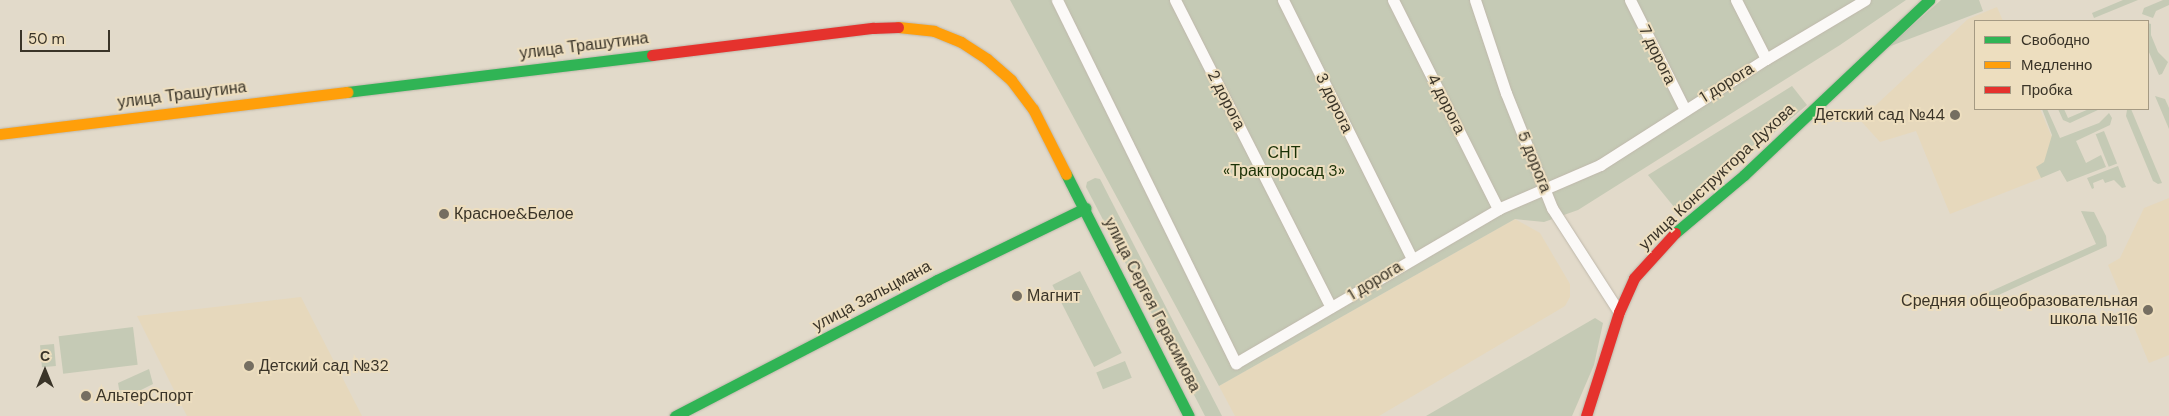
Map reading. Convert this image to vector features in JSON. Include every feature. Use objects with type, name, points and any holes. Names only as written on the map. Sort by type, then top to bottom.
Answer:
[{"type":"street","name":"1 дорога","points":[[1057,0],[1236,363],[1498,209],[1600,165],[1849,4],[1865,0]]},
{"type":"street","name":"2 дорога","points":[[1175,0],[1331,307]]},
{"type":"street","name":"3 дорога","points":[[1283,0],[1412,259]]},
{"type":"street","name":"4 дорога","points":[[1393,0],[1498,209]]},
{"type":"street","name":"5 дорога","points":[[1475,0],[1506,92],[1552,208],[1619,312]]},
{"type":"street","name":"7 дорога","points":[[1630,0],[1685,110]]},
{"type":"street","points":[[1736,0],[1766,59]]},
{"type":"street","name":"улица Конструктора Духова","points":[[1586,416],[1619,312],[1634,278],[1667,240],[1744,175],[1911,14],[1929,0]]},
{"type":"street","name":"улица Трашутина","points":[[0,134],[459,77],[902,27],[934,31],[961,42],[987,59],[1012,80],[1034,109],[1085,208]]},
{"type":"street","name":"улица Зальцмана","points":[[675,416],[937,280],[1085,208]]},
{"type":"street","name":"улица Сергея Герасимова","points":[[1085,208],[1189,416]]},
{"type":"shaded area","name":"Детский сад №44","points":[[1997,7],[2003,20],[1974,20],[1974,110],[2040,110],[2059,154],[2044,177],[1950,214],[1916,131],[1880,142],[1860,120],[1968,19]]},
{"type":"shaded area","name":"Средняя общеобразовательная школа №116","points":[[2169,198],[2169,355],[2149,363],[2108,265],[2120,258],[2144,208]]},
{"type":"shaded area","points":[[1515,219],[1540,233],[1570,284],[1570,297],[1565,306],[1379,416],[1235,416],[1219,386]]},
{"type":"shaded area","name":"Детский сад №32","points":[[301,297],[362,416],[187,416],[137,316]]},
{"type":"green space","name":"СНТ «Тракторосад 3»","points":[[1010,0],[1906,0],[1840,45],[1578,210],[1544,222],[1515,219],[1219,386]]},
{"type":"green space","points":[[1941,0],[1979,0],[1983,11],[1888,47]]},
{"type":"green space","points":[[2123,0],[2138,0],[2094,18],[2092,13]]},
{"type":"green space","points":[[2163,0],[2169,0],[2169,5],[2156,11],[2153,18],[2142,14],[2144,8]]},
{"type":"green space","points":[[2149,23],[2151,24],[2151,35],[2158,52],[2168,62],[2162,74],[2159,75],[2149,52]]},
{"type":"green space","points":[[1792,86],[1807,105],[1679,213],[1648,175]]},
{"type":"green space","points":[[2155,96],[2165,99],[2169,108],[2169,129]]},
{"type":"green space","points":[[2042,110],[2047,110],[2060,138],[2099,123],[2109,113],[2112,118],[2110,125],[2076,141],[2086,163],[2101,155],[2106,167],[2067,182],[2060,170],[2041,178],[2036,167],[2044,162],[2052,135]]},
{"type":"green space","points":[[2058,110],[2064,110],[2068,118],[2087,110],[2098,110],[2070,123],[2063,120]]},
{"type":"green space","points":[[2127,110],[2131,110],[2162,183],[2158,184],[2153,181],[2126,116]]},
{"type":"green space","points":[[2104,131],[2117,163],[2109,167],[2096,134]]},
{"type":"green space","points":[[2118,166],[2126,187],[2122,188],[2114,180],[2105,183],[2103,179],[2093,183],[2094,188],[2092,189],[2087,178]]},
{"type":"green space","points":[[1095,178],[1100,179],[1222,416],[1205,416],[1086,187],[1087,182]]},
{"type":"green space","points":[[2081,211],[2094,212],[2106,236],[2107,246],[1994,297],[1988,296],[1987,293],[2096,244]]},
{"type":"green space","points":[[1080,271],[1122,353],[1094,367],[1052,285]]},
{"type":"green space","points":[[1595,318],[1603,323],[1594,365],[1572,416],[1426,416]]},
{"type":"green space","points":[[133,327],[138,365],[63,374],[59,336]]},
{"type":"green space","points":[[54,344],[56,366],[42,367],[40,345]]},
{"type":"green space","points":[[1125,361],[1132,378],[1103,389],[1096,373]]},
{"type":"green space","points":[[149,369],[153,384],[121,400],[118,383]]},
{"type":"traffic: fast","points":[[1675,233],[1744,175],[1929,0]]},
{"type":"traffic: fast","points":[[347,92],[652,55]]},
{"type":"traffic: fast","points":[[1066,174],[1189,416]]},
{"type":"traffic: fast","points":[[675,416],[937,280],[1085,208]]},
{"type":"traffic: slow","points":[[898,27],[934,31],[961,42],[987,59],[1011,80],[1033,109],[1066,174]]},
{"type":"traffic: slow","points":[[0,134],[347,92]]},
{"type":"traffic: jam","points":[[652,55],[873,28],[898,27]]},
{"type":"traffic: jam","points":[[1586,416],[1619,312],[1634,278],[1675,233]]},
{"type":"place","name":"Детский сад №44","points":[[1955,115]]},
{"type":"place","name":"Красное&Белое","points":[[444,214]]},
{"type":"place","name":"Магнит","points":[[1017,296]]},
{"type":"place","name":"Средняя общеобразовательная школа №116","points":[[2148,310]]},
{"type":"place","name":"Детский сад №32","points":[[249,366]]},
{"type":"place","name":"АльтерСпорт","points":[[86,396]]}]
